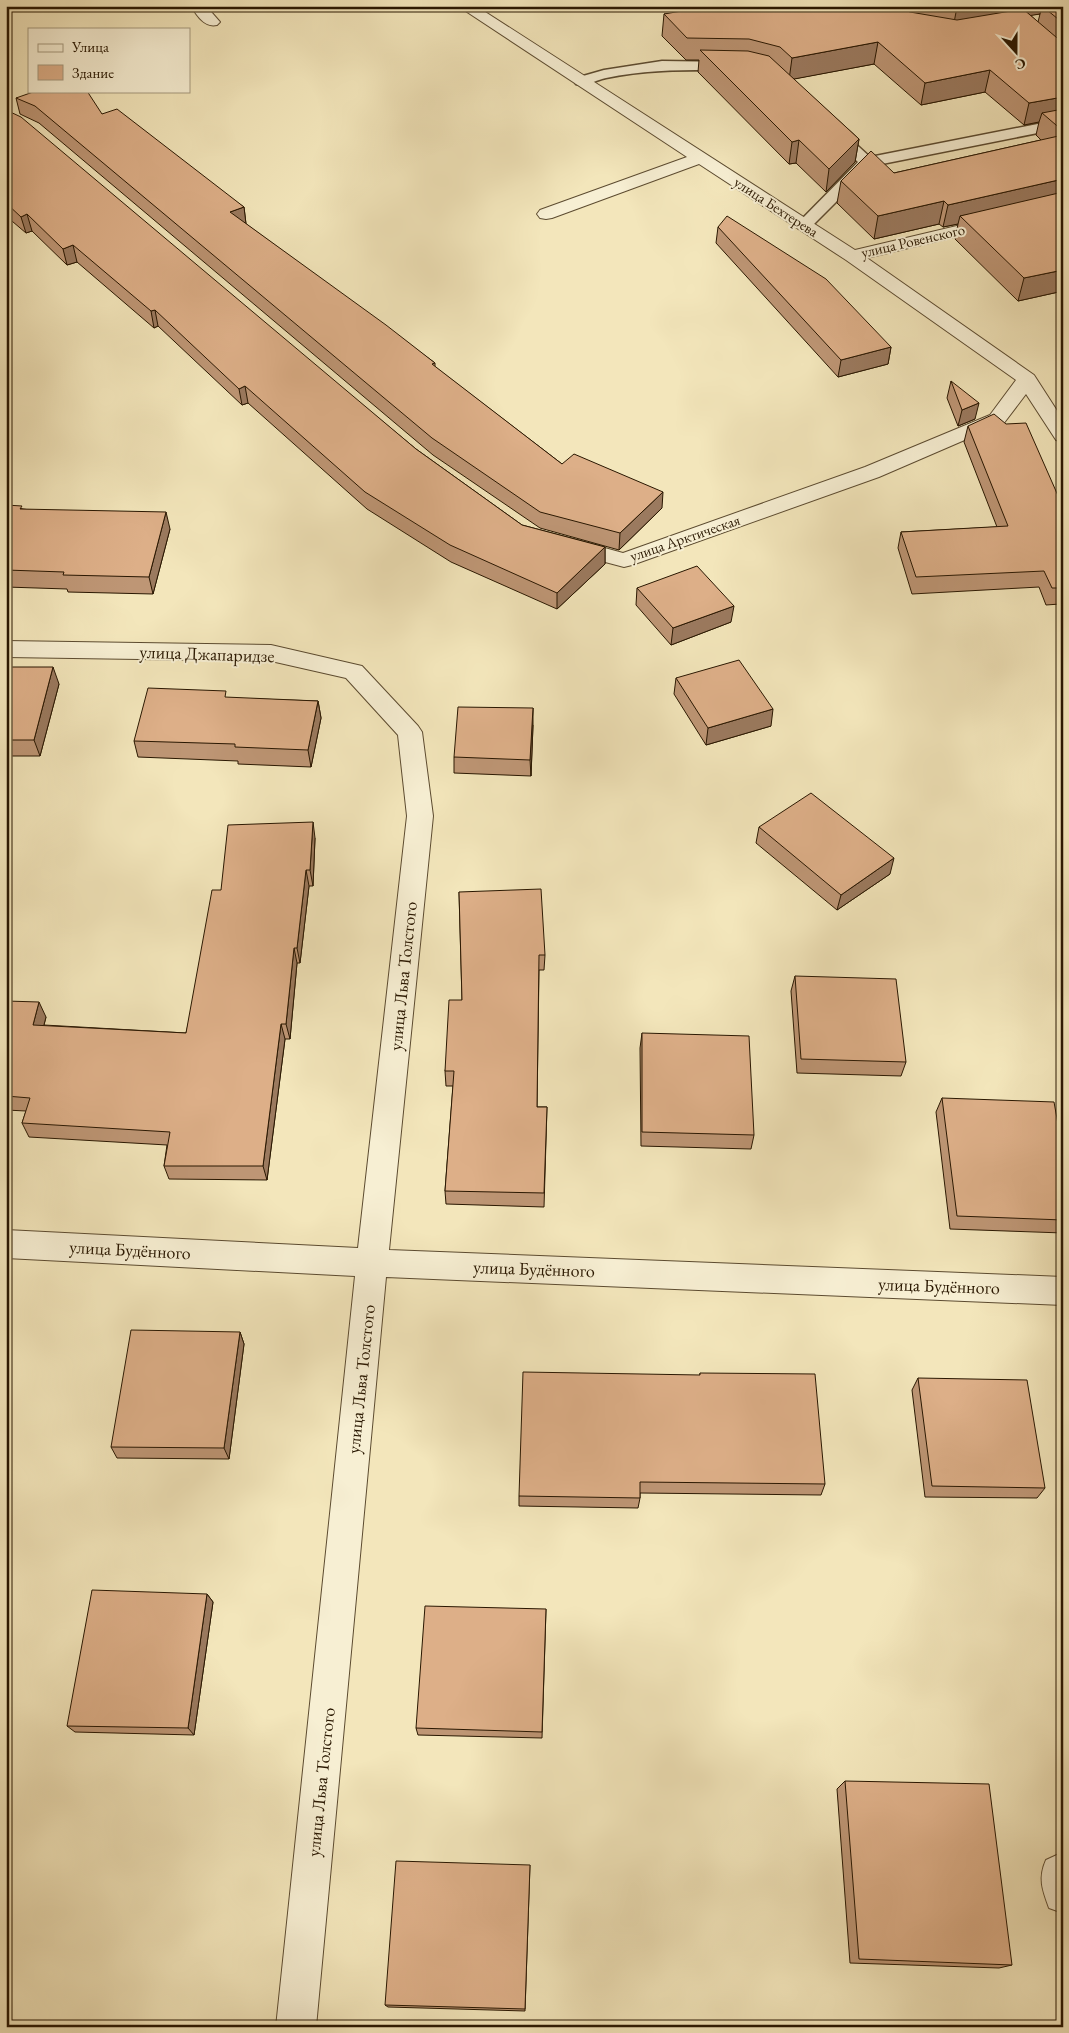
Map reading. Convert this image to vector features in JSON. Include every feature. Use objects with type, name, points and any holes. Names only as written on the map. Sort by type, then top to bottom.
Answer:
[{"type":"street","points":[[198,6],[212,22]]},
{"type":"street","name":"улица Бехтерева","points":[[464,6],[852,256],[1027,379],[1063,436]]},
{"type":"street","points":[[546,214],[700,158]]},
{"type":"street","name":"улица Ровенского","points":[[852,256],[1063,206]]},
{"type":"street","name":"улица Арктическая","points":[[550,540],[624,560],[872,472],[997,419],[1027,379]]},
{"type":"street","name":"улица Джапаридзе","points":[[6,649],[271,654],[354,672],[410,732]]},
{"type":"street","name":"улица Льва Толстого","points":[[296,2027],[372,1263],[420,816],[410,732]]},
{"type":"street","name":"улица Будённого","points":[[6,1244],[372,1263],[1063,1291]]},
{"type":"lane","points":[[581,81],[604,74],[662,65],[746,66]]},
{"type":"lane","points":[[823,121],[867,162]]},
{"type":"lane","points":[[804,225],[867,162],[1063,124]]},
{"type":"building","points":[[711,6],[816,6],[818,8],[830,6],[895,6],[910,12],[957,20],[1023,9],[1063,43],[1063,97],[1029,103],[990,70],[925,83],[878,42],[792,58],[780,47],[749,39],[687,38],[664,14]]},
{"type":"building","points":[[1042,6],[1063,6],[1063,23]]},
{"type":"building","points":[[700,50],[748,51],[769,56],[859,139],[829,169],[799,140],[792,142]]},
{"type":"building","points":[[33,92],[88,92],[102,114],[117,109],[244,207],[230,212],[386,325],[435,363],[432,364],[562,464],[574,454],[663,492],[620,533],[540,512],[432,438],[35,106],[16,98]]},
{"type":"building","points":[[1063,109],[1063,131],[1042,113]]},
{"type":"building","points":[[6,110],[21,117],[416,449],[522,525],[605,547],[557,593],[450,545],[365,492],[245,386],[239,389],[155,310],[151,311],[73,245],[63,249],[27,214],[21,217],[6,203]]},
{"type":"building","points":[[1063,135],[1063,179],[948,205],[944,201],[878,216],[841,181],[871,151],[894,173]]},
{"type":"building","points":[[1063,192],[1063,270],[1024,278],[960,216]]},
{"type":"building","points":[[727,216],[826,279],[891,347],[841,360],[718,227]]},
{"type":"building","points":[[951,381],[979,403],[962,410]]},
{"type":"building","points":[[994,414],[1006,424],[1026,423],[1063,507],[1063,588],[1052,588],[1044,571],[916,577],[901,532],[1008,526],[968,426]]},
{"type":"building","points":[[6,505],[22,506],[20,509],[166,512],[149,577],[63,575],[64,572],[6,570]]},
{"type":"building","points":[[697,566],[734,606],[673,628],[637,588]]},
{"type":"building","points":[[739,660],[773,709],[708,728],[676,678]]},
{"type":"building","points":[[6,667],[53,667],[34,740],[6,740]]},
{"type":"building","points":[[148,688],[226,691],[225,697],[318,701],[308,750],[235,747],[235,744],[134,741]]},
{"type":"building","points":[[458,707],[533,708],[530,760],[454,757]]},
{"type":"building","points":[[811,793],[894,858],[841,895],[759,827]]},
{"type":"building","points":[[313,822],[310,870],[306,870],[297,948],[294,948],[286,1024],[281,1024],[263,1166],[164,1166],[170,1132],[22,1123],[30,1098],[6,1096],[6,1001],[39,1002],[33,1025],[186,1033],[212,890],[221,890],[228,825]]},
{"type":"building","points":[[541,889],[545,955],[539,955],[537,1107],[547,1107],[544,1193],[445,1191],[454,1071],[445,1071],[449,1000],[462,1000],[459,892]]},
{"type":"building","points":[[795,976],[896,979],[906,1062],[801,1059]]},
{"type":"building","points":[[642,1033],[749,1036],[754,1135],[642,1132]]},
{"type":"building","points":[[942,1098],[1054,1102],[1063,1152],[1063,1220],[957,1216]]},
{"type":"building","points":[[131,1330],[240,1332],[224,1448],[111,1447]]},
{"type":"building","points":[[523,1372],[700,1375],[700,1373],[815,1374],[825,1484],[640,1482],[640,1498],[519,1496]]},
{"type":"building","points":[[918,1378],[1027,1380],[1045,1488],[932,1486]]},
{"type":"building","points":[[92,1590],[207,1594],[188,1728],[67,1726]]},
{"type":"building","points":[[425,1606],[546,1609],[542,1732],[416,1728]]},
{"type":"building","points":[[845,1781],[989,1784],[1012,1965],[859,1959]]},
{"type":"building","points":[[396,1861],[530,1865],[525,2009],[385,2005]]}]
